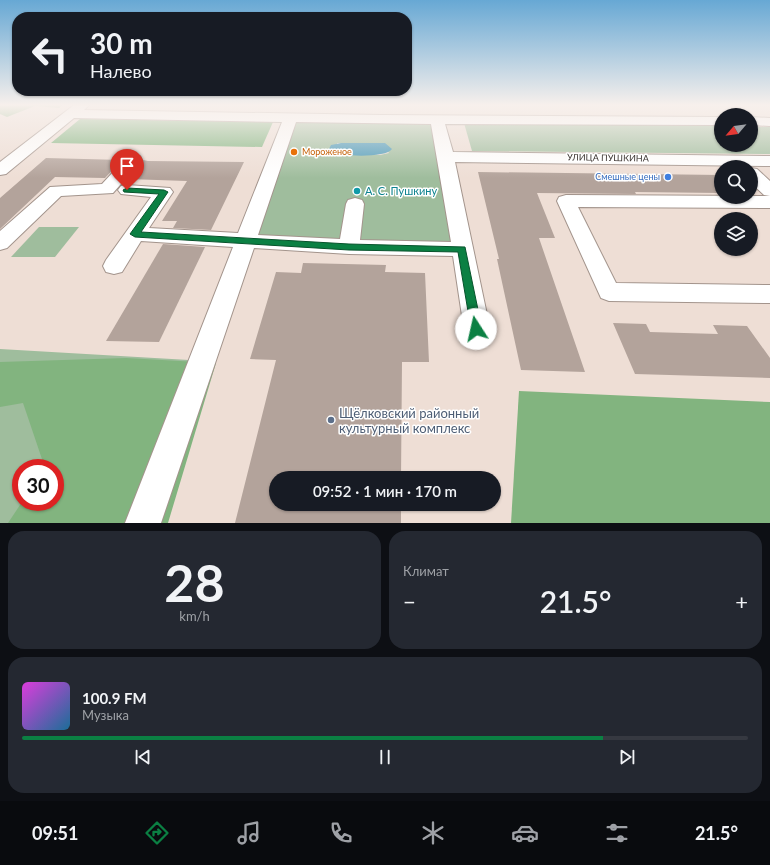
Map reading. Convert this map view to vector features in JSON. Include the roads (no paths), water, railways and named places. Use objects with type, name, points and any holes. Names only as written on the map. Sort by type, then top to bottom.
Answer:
[{"type":"street","points":[[0,170],[51,129]]},
{"type":"street","points":[[142,523],[287,129]]},
{"type":"street","points":[[439,129],[446,157],[476,329]]},
{"type":"street","name":"УЛИЦА ПУШКИНА","points":[[446,157],[714,163]]},
{"type":"street","points":[[0,243],[56,191],[107,189],[134,160]]},
{"type":"street","name":"УЛИЦА ПУШКИНА","points":[[758,162],[770,161]]},
{"type":"street","points":[[758,179],[770,190]]},
{"type":"street","points":[[114,266],[164,192],[127,190]]},
{"type":"street","points":[[770,202],[566,201],[609,292],[770,294]]},
{"type":"street","points":[[349,247],[355,204]]},
{"type":"street","points":[[135,234],[349,247],[462,249]]},
{"type":"water","points":[[341,143],[385,143],[392,149],[381,154],[362,156],[335,153],[330,151],[329,149],[331,145]]},
{"type":"place","name":"Мороженое","points":[[294,152]]},
{"type":"place","name":"Смешные цены","points":[[668,177]]},
{"type":"place","name":"А. С. Пушкину","points":[[357,191]]},
{"type":"place","name":"Щёлковский районный культурный комплекс","points":[[331,420]]}]
